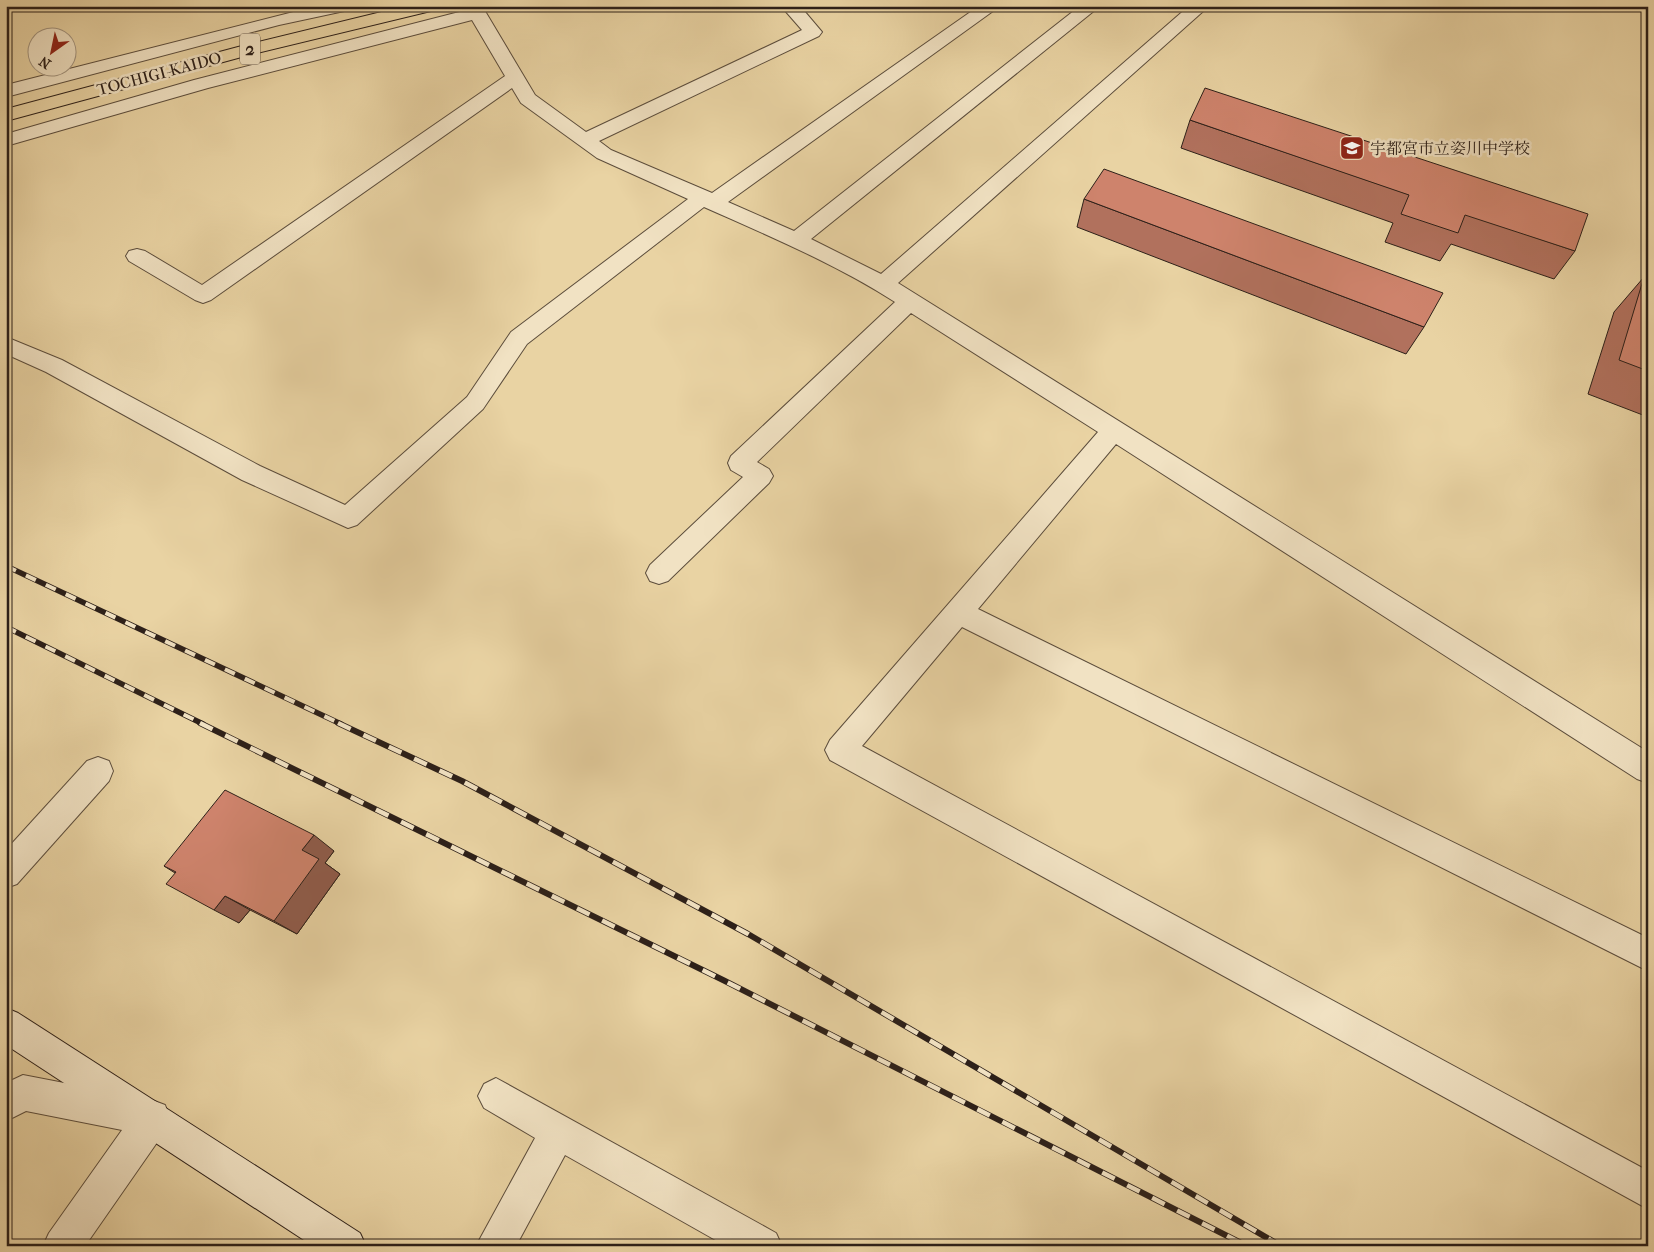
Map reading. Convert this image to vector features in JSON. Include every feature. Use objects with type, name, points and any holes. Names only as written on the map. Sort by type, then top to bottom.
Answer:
[{"type":"main road","name":"TOCHIGI-KAIDO","points":[[6,115],[244,51],[429,6]]},
{"type":"street","points":[[260,6],[277,20]]},
{"type":"street","points":[[6,91],[277,20],[343,6]]},
{"type":"street","points":[[585,140],[813,32],[790,6]]},
{"type":"street","points":[[6,345],[54,366],[251,473],[348,518],[475,403],[519,338],[709,199],[991,6]]},
{"type":"street","points":[[796,240],[1091,6]]},
{"type":"street","points":[[882,284],[1200,6]]},
{"type":"street","points":[[6,140],[211,81],[475,10],[528,99],[604,154],[709,199],[796,240],[882,284],[1648,769]]},
{"type":"street","points":[[138,256],[202,295],[515,77]]},
{"type":"street","points":[[659,573],[760,476],[740,463],[910,301]]},
{"type":"street","points":[[1113,431],[840,750],[1648,1191]]},
{"type":"street","points":[[958,612],[1648,956]]},
{"type":"street","points":[[6,873],[98,770]]},
{"type":"street","points":[[6,1025],[347,1246]]},
{"type":"street","points":[[6,1103],[23,1093],[152,1118]]},
{"type":"street","points":[[496,1096],[763,1246]]},
{"type":"street","points":[[62,1246],[152,1118]]},
{"type":"street","points":[[495,1246],[558,1131]]},
{"type":"building","points":[[1205,88],[1588,214],[1575,251],[1465,215],[1458,233],[1401,214],[1409,195],[1190,120]]},
{"type":"building","points":[[1104,169],[1443,293],[1424,327],[1084,199]]},
{"type":"building","points":[[1644,277],[1648,278],[1648,371],[1619,360]]},
{"type":"building","points":[[225,790],[314,835],[302,850],[319,859],[274,921],[225,896],[214,910],[166,884],[176,872],[164,866]]},
{"type":"railway","points":[[6,566],[341,724]]},
{"type":"railway","points":[[6,627],[203,724]]},
{"type":"railway","points":[[200,723],[723,980],[1247,1246]]},
{"type":"railway","points":[[338,723],[462,781],[748,934],[1281,1246]]},
{"type":"place","name":"宇都宮市立姿川中学校","points":[[1352,148]]}]
